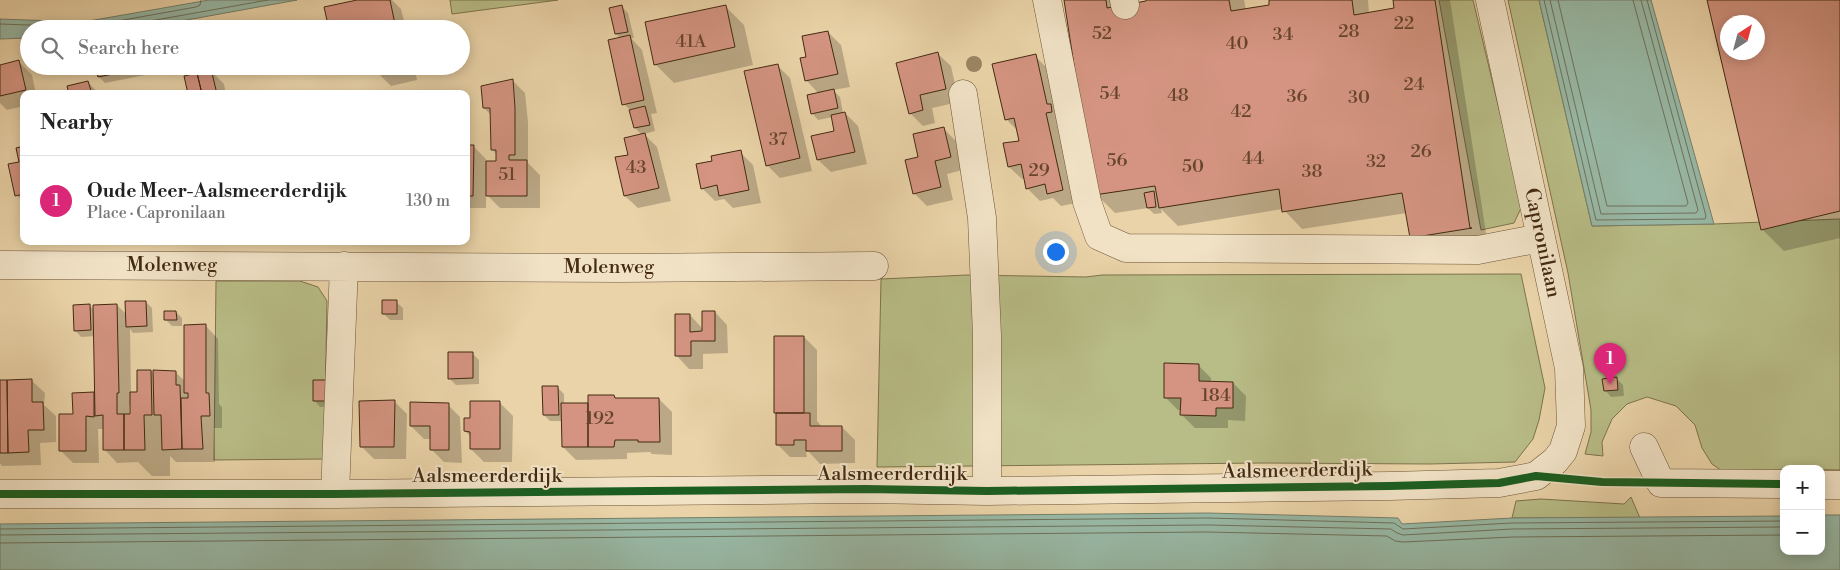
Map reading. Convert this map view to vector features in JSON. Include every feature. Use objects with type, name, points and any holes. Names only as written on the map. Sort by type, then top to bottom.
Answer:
[{"type":"street","points":[[1046,0],[1086,202],[1099,236],[1126,248],[1449,250],[1478,250],[1541,238]]},
{"type":"street","name":"Capronilaan","points":[[1490,0],[1569,368],[1571,426],[1563,451],[1555,461],[1536,476]]},
{"type":"street","points":[[963,94],[982,218],[988,335],[987,491]]},
{"type":"street","name":"Molenweg","points":[[0,265],[622,268],[874,266]]},
{"type":"street","points":[[334,494],[344,266]]},
{"type":"street","points":[[1644,447],[1661,483],[1780,484]]},
{"type":"street","name":"Aalsmeerderdijk","points":[[0,494],[334,494],[865,489],[987,491],[1499,483],[1536,476]]},
{"type":"street","points":[[1825,485],[1840,485]]},
{"type":"green space","points":[[450,0],[558,0],[452,14]]},
{"type":"green space","points":[[1439,0],[1473,0],[1522,206],[1514,223],[1481,230]]},
{"type":"green space","points":[[1508,0],[1539,0],[1592,226],[1840,219],[1840,470],[1825,470],[1825,465],[1780,465],[1780,471],[1725,473],[1712,464],[1702,448],[1695,425],[1676,406],[1647,397],[1627,404],[1612,419],[1602,442],[1603,456],[1585,454],[1591,432],[1591,410],[1568,273]]},
{"type":"green space","points":[[1521,274],[1545,388],[1533,439],[1515,462],[877,467],[881,279],[967,275],[1086,277],[1102,275]]},
{"type":"green space","points":[[216,281],[300,281],[318,287],[327,301],[324,459],[214,460]]},
{"type":"green space","points":[[1631,497],[1640,518],[1512,518],[1516,501],[1541,499],[1624,504]]},
{"type":"water","points":[[209,0],[297,0],[187,20],[94,20]]},
{"type":"water","points":[[1539,0],[1651,0],[1714,224],[1592,226]]},
{"type":"water","points":[[0,19],[28,20],[20,20],[20,38],[0,39]]},
{"type":"water","points":[[1208,513],[1398,518],[1402,524],[1512,518],[1780,516],[1780,555],[1825,555],[1825,515],[1840,515],[1840,570],[0,570],[0,524]]},
{"type":"building","points":[[357,0],[390,0],[394,20],[327,20],[324,7]]},
{"type":"building","points":[[1064,0],[1106,0],[1107,8],[1146,0],[1229,0],[1231,11],[1269,5],[1269,0],[1352,0],[1354,15],[1394,8],[1393,0],[1435,0],[1470,228],[1472,228],[1410,238],[1402,193],[1282,212],[1279,189],[1159,208],[1155,186],[1094,195]]},
{"type":"building","points":[[1707,0],[1840,0],[1840,211],[1761,230],[1721,60],[1765,60],[1765,15],[1720,15],[1720,55]]},
{"type":"building","points":[[622,5],[628,32],[615,34],[609,8]]},
{"type":"building","points":[[726,5],[735,47],[654,65],[645,22]]},
{"type":"building","points":[[828,31],[838,74],[805,81],[800,58],[806,57],[802,36]]},
{"type":"building","points":[[630,35],[644,100],[622,105],[608,40]]},
{"type":"building","points":[[938,52],[946,89],[920,95],[923,110],[909,114],[896,63]]},
{"type":"building","points":[[1036,54],[1047,104],[1051,104],[1052,112],[1046,113],[1063,190],[1047,194],[1045,184],[1026,189],[1021,164],[1008,167],[1003,143],[1019,141],[1014,118],[1005,120],[992,64]]},
{"type":"building","points":[[19,60],[20,75],[22,75],[26,90],[0,96],[0,65]]},
{"type":"building","points":[[778,64],[800,158],[766,166],[744,71]]},
{"type":"building","points":[[197,75],[212,75],[216,90],[201,90]]},
{"type":"building","points":[[197,75],[201,90],[187,90],[184,76]]},
{"type":"building","points":[[513,79],[515,155],[509,155],[509,160],[527,160],[527,196],[486,196],[486,161],[496,161],[496,150],[491,150],[490,108],[483,108],[481,86]]},
{"type":"building","points":[[88,81],[91,90],[68,90],[67,86]]},
{"type":"building","points":[[834,89],[838,108],[811,114],[807,95]]},
{"type":"building","points":[[645,106],[650,125],[634,128],[629,110]]},
{"type":"building","points":[[845,112],[855,152],[817,160],[811,136],[834,131],[831,115]]},
{"type":"building","points":[[944,127],[951,157],[935,161],[941,187],[913,194],[905,160],[918,157],[913,134]]},
{"type":"building","points":[[645,133],[659,188],[624,196],[615,157],[628,155],[624,138]]},
{"type":"building","points":[[470,145],[474,145],[473,196],[470,196]]},
{"type":"building","points":[[20,147],[20,195],[15,196],[8,164],[19,162],[16,148]]},
{"type":"building","points":[[741,150],[749,190],[719,196],[717,185],[701,189],[696,164],[712,161],[711,156]]},
{"type":"building","points":[[1154,191],[1156,207],[1147,208],[1144,193]]},
{"type":"building","points":[[382,300],[397,300],[397,314],[382,314]]},
{"type":"building","points":[[125,301],[146,301],[147,326],[126,327]]},
{"type":"building","points":[[90,304],[91,330],[74,331],[73,305]]},
{"type":"building","points":[[117,304],[119,393],[117,393],[117,414],[124,414],[124,450],[103,450],[103,415],[95,416],[93,305]]},
{"type":"building","points":[[164,311],[176,311],[177,320],[164,320]]},
{"type":"building","points":[[702,311],[715,311],[715,341],[691,341],[691,356],[675,356],[675,314],[690,314],[690,332],[702,331]]},
{"type":"building","points":[[206,324],[206,393],[209,393],[210,416],[201,416],[203,449],[182,449],[181,398],[188,398],[188,393],[184,393],[184,325]]},
{"type":"building","points":[[774,336],[804,336],[804,413],[774,413]]},
{"type":"building","points":[[448,352],[473,352],[473,378],[448,379]]},
{"type":"building","points":[[1164,363],[1199,364],[1199,381],[1233,382],[1233,408],[1216,408],[1216,416],[1180,415],[1181,398],[1164,398]]},
{"type":"building","points":[[137,370],[151,370],[152,415],[144,415],[145,450],[124,450],[124,414],[130,414],[130,392],[137,392]]},
{"type":"building","points":[[153,370],[176,371],[176,385],[180,385],[182,449],[162,450],[161,415],[154,415]]},
{"type":"building","points":[[1617,377],[1618,390],[1604,391],[1602,379]]},
{"type":"building","points":[[32,379],[32,402],[43,402],[44,430],[28,430],[29,452],[8,453],[7,380]]},
{"type":"building","points":[[0,380],[7,380],[8,453],[0,453]]},
{"type":"building","points":[[313,380],[329,380],[328,401],[313,401]]},
{"type":"building","points":[[542,386],[558,386],[559,415],[543,415]]},
{"type":"building","points":[[94,392],[94,417],[86,416],[86,451],[59,451],[59,414],[73,414],[72,393]]},
{"type":"building","points":[[588,395],[614,395],[615,398],[659,398],[660,442],[615,440],[614,447],[588,447]]},
{"type":"building","points":[[395,400],[394,447],[360,447],[359,401]]},
{"type":"building","points":[[470,401],[500,401],[500,449],[470,449],[470,432],[464,431],[464,418],[470,418]]},
{"type":"building","points":[[410,402],[449,403],[449,450],[430,450],[430,426],[410,426]]},
{"type":"building","points":[[561,403],[588,403],[588,447],[562,447]]},
{"type":"building","points":[[776,413],[810,413],[810,426],[842,426],[842,451],[806,451],[806,440],[794,440],[794,445],[776,445]]},
{"type":"cycle path","points":[[0,494],[335,494],[865,489],[987,491],[1390,486],[1499,483],[1536,476],[1602,482],[1780,484]]},
{"type":"place","name":"Oude Meer-Aalsmeerderdijk","points":[[1610,384]]}]
